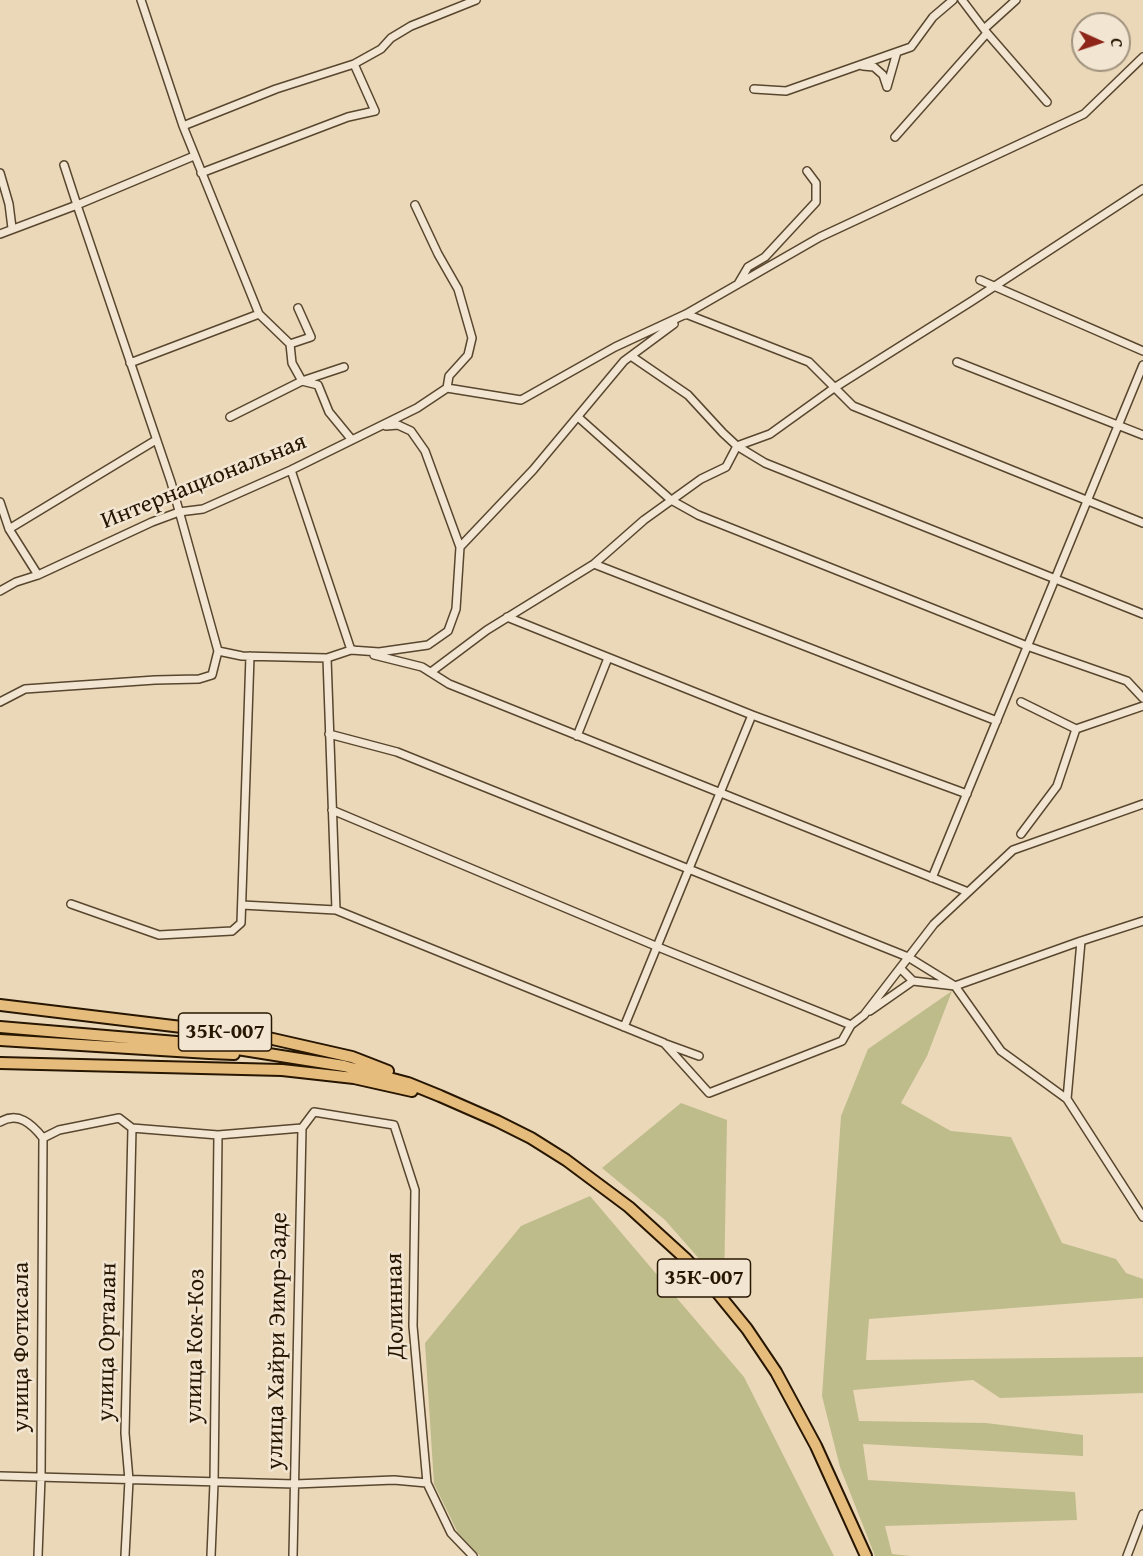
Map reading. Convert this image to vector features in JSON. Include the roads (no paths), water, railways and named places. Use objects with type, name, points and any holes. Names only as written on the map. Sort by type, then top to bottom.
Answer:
[{"type":"main road","name":"35К-007","points":[[0,1005],[264,1037],[352,1057],[400,1075],[440,1096]]},
{"type":"main road","name":"35К-007","points":[[0,1027],[212,1044],[344,1065],[408,1083],[498,1121],[531,1138],[566,1160],[629,1207],[702,1275],[747,1329],[776,1372],[816,1446],[866,1556]]},
{"type":"main road","name":"35К-007","points":[[0,1040],[208,1053],[273,1054]]},
{"type":"main road","name":"35К-007","points":[[0,1063],[282,1070],[354,1078],[440,1096]]},
{"type":"street","points":[[141,0],[194,156],[259,314],[290,344],[292,363],[302,381],[318,385],[329,412],[352,440]]},
{"type":"street","points":[[183,126],[276,89],[354,64],[381,49],[391,38],[411,26],[476,0]]},
{"type":"street","points":[[754,89],[786,91],[911,47],[933,17],[953,0]]},
{"type":"street","points":[[962,0],[985,31],[1047,102]]},
{"type":"street","points":[[895,137],[985,31],[1016,0]]},
{"type":"street","points":[[858,66],[874,67],[883,75],[887,87],[897,52]]},
{"type":"street","points":[[415,206],[458,289],[472,338],[468,355],[449,376],[447,388],[521,400],[615,347],[686,314],[820,237],[1084,114],[1143,57]]},
{"type":"street","points":[[201,173],[348,117],[375,111],[354,64]]},
{"type":"street","points":[[0,234],[77,205],[194,156]]},
{"type":"street","points":[[0,702],[25,689],[199,679],[212,675],[218,651],[171,482],[64,165]]},
{"type":"street","points":[[738,284],[748,267],[765,257],[816,202],[816,183],[807,171]]},
{"type":"street","points":[[0,173],[9,204],[12,228]]},
{"type":"street","points":[[431,672],[487,630],[594,564],[644,520],[701,479],[726,467],[737,446],[770,434],[834,388],[1143,189]]},
{"type":"street","points":[[980,280],[1143,351]]},
{"type":"street","points":[[290,344],[311,337],[298,308]]},
{"type":"street","points":[[130,363],[259,314]]},
{"type":"street","points":[[460,547],[533,470],[624,361],[686,314]]},
{"type":"street","points":[[686,314],[809,362],[853,406],[1143,523]]},
{"type":"street","points":[[631,356],[688,395],[737,446],[765,463],[1143,614]]},
{"type":"street","points":[[957,362],[1143,435]]},
{"type":"street","points":[[932,878],[1143,364]]},
{"type":"street","points":[[230,417],[302,381],[344,367]]},
{"type":"street","name":"Интернациональная","points":[[0,591],[152,522],[179,512],[203,509],[291,470],[417,408],[447,388]]},
{"type":"street","points":[[578,417],[671,500],[698,515],[1027,646],[1127,681],[1143,698]]},
{"type":"street","points":[[218,651],[250,656],[327,657],[351,650],[379,652],[428,645],[448,631],[456,609],[460,547],[425,451],[411,431],[398,425],[381,426]]},
{"type":"street","points":[[9,529],[156,441]]},
{"type":"street","points":[[291,470],[351,650]]},
{"type":"street","points":[[0,502],[9,529],[38,575]]},
{"type":"street","points":[[594,564],[997,721]]},
{"type":"street","points":[[507,617],[752,716],[967,794]]},
{"type":"street","points":[[351,650],[422,667],[449,684],[968,892]]},
{"type":"street","points":[[71,904],[159,935],[232,931],[241,923],[250,656]]},
{"type":"street","points":[[327,657],[336,910]]},
{"type":"street","points":[[577,736],[608,658]]},
{"type":"street","points":[[1021,702],[1076,729],[1143,706]]},
{"type":"street","points":[[624,1027],[752,716]]},
{"type":"street","points":[[1020,834],[1058,786],[1076,729]]},
{"type":"street","points":[[329,734],[397,752],[909,957],[954,986],[1001,1051],[1067,1099],[1143,1217]]},
{"type":"street","points":[[664,1043],[709,1093],[842,1041],[851,1025],[864,1015],[933,924],[1013,850],[1143,804]]},
{"type":"street","points":[[332,810],[851,1025]]},
{"type":"street","points":[[242,905],[336,910],[699,1056]]},
{"type":"street","points":[[900,968],[913,981],[954,986],[1143,921]]},
{"type":"street","points":[[1067,1099],[1081,941]]},
{"type":"street","points":[[851,1025],[913,981]]},
{"type":"street","name":"Долинная","points":[[302,1128],[314,1112],[394,1125],[415,1190],[414,1326],[427,1483],[451,1533],[473,1556]]},
{"type":"street","points":[[0,1122],[6,1118],[22,1119],[34,1126],[43,1138],[59,1130],[119,1118],[132,1128],[219,1135],[302,1128]]},
{"type":"street","name":"улица Орталан","points":[[125,1556],[129,1480],[125,1433],[132,1128]]},
{"type":"street","name":"улица Хайри Эимр-Заде","points":[[293,1556],[302,1128]]},
{"type":"street","name":"улица Кок-Коз","points":[[211,1556],[219,1135]]},
{"type":"street","name":"улица Фотисала","points":[[39,1556],[43,1138]]},
{"type":"street","points":[[0,1476],[295,1484],[394,1480],[427,1483]]},
{"type":"street","points":[[1127,1556],[1143,1514]]}]
